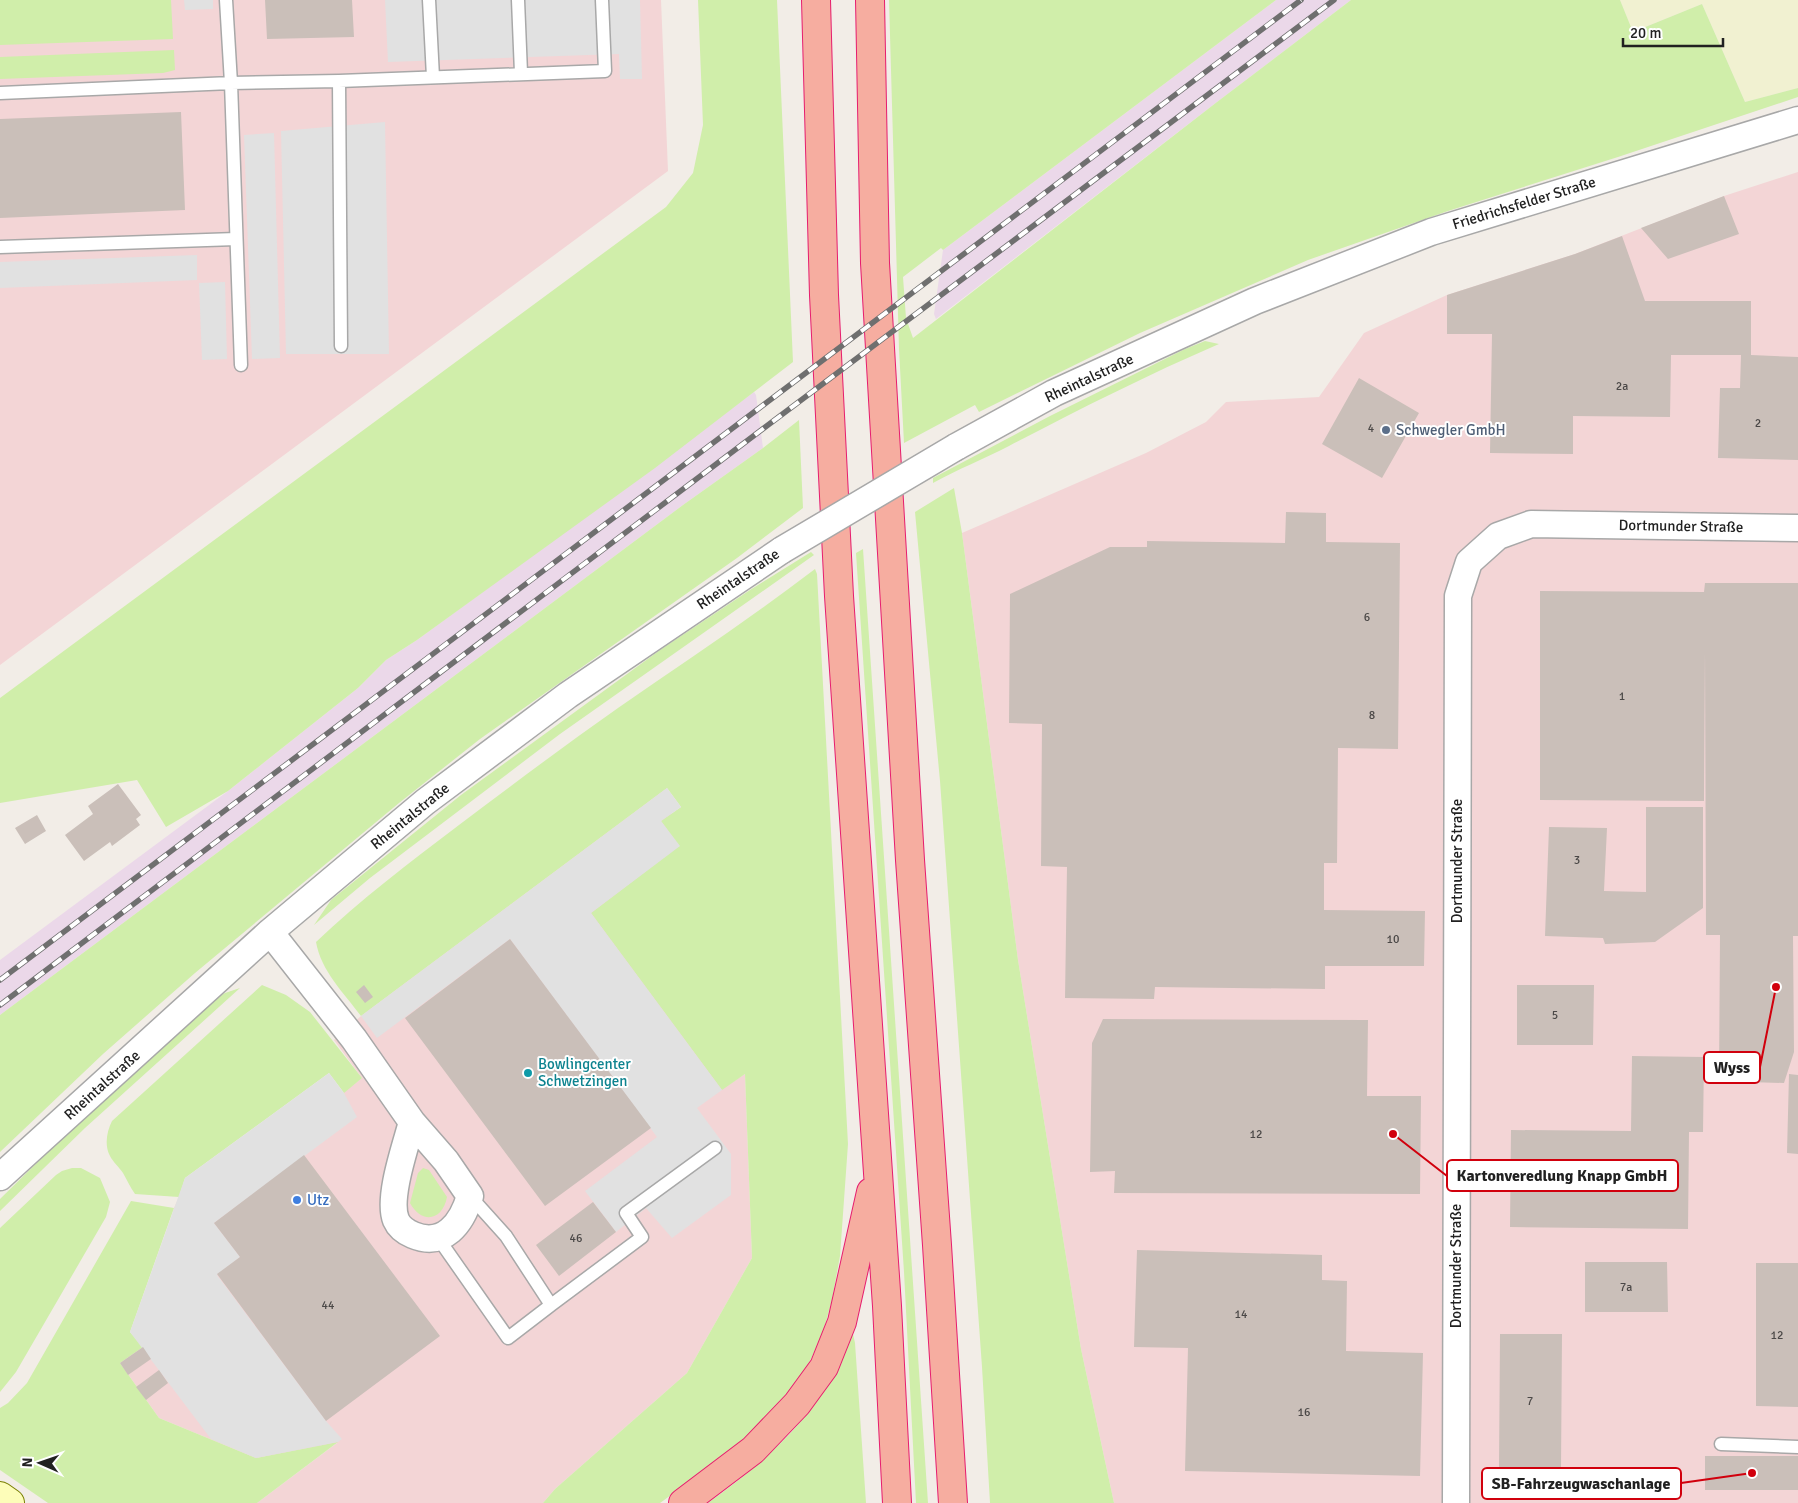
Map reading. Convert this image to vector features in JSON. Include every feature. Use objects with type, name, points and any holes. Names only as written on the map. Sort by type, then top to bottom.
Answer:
[{"type":"highway","points":[[816,0],[824,295],[839,596],[887,1306],[897,1503]]},
{"type":"highway","points":[[870,0],[876,273],[909,850],[937,1235],[952,1503]]},
{"type":"highway","points":[[683,1503],[753,1450],[797,1404],[824,1367],[842,1322],[877,1164]]},
{"type":"main road","points":[[0,1496],[10,1503]]},
{"type":"street","name":"Friedrichsfelder Straße","points":[[1254,301],[1430,232],[1798,120]]},
{"type":"street","name":"Rheintalstraße","points":[[0,1177],[270,932],[425,802],[568,695],[782,550],[956,447],[1054,393],[1254,301]]},
{"type":"street","name":"Dortmunder Straße","points":[[1456,1503],[1458,596],[1469,562],[1498,536],[1531,524],[1798,528]]},
{"type":"street","points":[[270,932],[354,1039],[412,1122],[446,1162],[470,1196],[464,1213],[452,1228],[438,1238],[420,1238],[405,1231],[396,1220],[393,1199],[412,1122]]},
{"type":"lane","points":[[226,0],[231,83],[241,365]]},
{"type":"lane","points":[[429,0],[433,76]]},
{"type":"lane","points":[[518,0],[522,73]]},
{"type":"lane","points":[[0,93],[231,83],[605,71],[602,0]]},
{"type":"lane","points":[[339,81],[341,346]]},
{"type":"lane","points":[[0,247],[236,239]]},
{"type":"lane","points":[[438,1238],[508,1338],[642,1236],[626,1213],[715,1148]]},
{"type":"lane","points":[[470,1196],[506,1236],[551,1305]]},
{"type":"lane","points":[[1721,1444],[1798,1447]]},
{"type":"shaded area","points":[[0,0],[661,0],[668,171],[0,665]]},
{"type":"shaded area","points":[[184,0],[213,0],[213,9],[185,10]]},
{"type":"shaded area","points":[[385,0],[640,0],[642,79],[620,79],[619,54],[388,62]]},
{"type":"shaded area","points":[[1276,0],[1351,0],[936,319],[934,314],[943,250]]},
{"type":"shaded area","points":[[385,122],[389,354],[286,354],[281,131]]},
{"type":"shaded area","points":[[274,133],[280,358],[252,359],[244,135]]},
{"type":"shaded area","points":[[1798,172],[1798,1503],[1114,1503],[1081,1349],[1018,960],[962,533],[1146,453],[1206,422],[1226,402],[1319,397],[1364,333],[1447,295],[1575,254],[1724,196]]},
{"type":"shaded area","points":[[197,255],[197,280],[0,288],[0,262]]},
{"type":"shaded area","points":[[225,282],[227,359],[202,360],[199,283]]},
{"type":"shaded area","points":[[754,392],[763,448],[683,505],[0,1015],[0,960],[228,791],[358,688],[386,660],[417,640]]},
{"type":"shaded area","points":[[667,788],[722,1089],[745,1074],[752,1258],[687,1373],[555,1489],[543,1503],[257,1503],[337,1443],[256,1458],[159,1418],[120,1363],[143,1347],[174,1208],[179,1197],[344,1092],[362,1078],[334,1040],[361,1016]]},
{"type":"shaded area","points":[[667,788],[681,807],[661,821],[680,846],[591,913],[722,1090],[697,1108],[731,1154],[731,1195],[672,1238],[646,1208],[616,1232],[585,1191],[657,1137],[510,939],[377,1038],[361,1016]]},
{"type":"shaded area","points":[[329,1073],[344,1093],[357,1117],[214,1223],[240,1257],[217,1275],[326,1421],[342,1439],[338,1442],[256,1458],[211,1439],[130,1332],[185,1178]]},
{"type":"green space","points":[[0,0],[171,0],[173,39],[0,45]]},
{"type":"green space","points":[[698,0],[777,0],[793,362],[655,468],[417,640],[386,660],[358,688],[228,791],[166,827],[137,780],[0,803],[0,698],[666,207],[693,173],[703,125]]},
{"type":"green space","points":[[889,0],[1276,0],[943,250],[941,248],[903,277],[906,318],[913,338],[1351,0],[1620,0],[1633,32],[1702,4],[1745,102],[1798,88],[1798,97],[1448,211],[1308,260],[1140,333],[979,412],[975,405],[904,443],[899,349]]},
{"type":"green space","points":[[1620,0],[1798,0],[1798,88],[1745,102],[1702,4],[1633,32]]},
{"type":"green space","points":[[174,50],[175,70],[163,73],[0,79],[0,57]]},
{"type":"green space","points":[[1205,341],[1219,344],[1113,393],[933,483],[933,478],[1050,416],[1185,349]]},
{"type":"green space","points":[[799,420],[803,508],[737,558],[480,739],[399,803],[195,973],[103,1054],[0,1152],[0,1015]]},
{"type":"green space","points":[[954,488],[962,533],[1018,960],[1081,1349],[1114,1503],[990,1503],[940,781],[915,512]]},
{"type":"green space","points":[[863,549],[928,1503],[916,1503],[904,1272],[856,553]]},
{"type":"green space","points":[[811,552],[814,555],[560,734],[370,878],[314,925],[331,900],[461,795],[660,650]]},
{"type":"green space","points":[[815,569],[817,574],[848,1144],[840,1256],[832,1300],[822,1336],[809,1363],[774,1412],[740,1445],[660,1503],[543,1503],[555,1489],[687,1373],[752,1258],[745,1074],[722,1090],[591,913],[679,846],[661,821],[681,807],[667,788],[361,1016],[328,972],[316,942],[386,882],[518,780]]},
{"type":"green space","points":[[262,985],[286,995],[310,1012],[362,1078],[344,1093],[329,1073],[185,1178],[179,1197],[135,1194],[108,1152],[107,1138],[112,1121]]},
{"type":"green space","points":[[240,988],[85,1128],[0,1211],[0,1199],[56,1144],[210,1002],[225,993]]},
{"type":"green space","points":[[72,1168],[81,1168],[100,1178],[110,1202],[106,1217],[16,1372],[0,1392],[0,1228],[56,1175]]},
{"type":"green space","points":[[423,1168],[429,1170],[447,1197],[441,1211],[432,1217],[420,1215],[410,1203],[418,1173]]},
{"type":"green space","points":[[131,1201],[174,1208],[130,1332],[143,1347],[120,1363],[159,1418],[256,1458],[338,1442],[257,1503],[48,1503],[0,1470],[0,1408],[8,1403],[27,1383]]},
{"type":"green space","points":[[851,1333],[855,1343],[866,1503],[708,1503],[757,1465],[801,1422],[825,1389]]},
{"type":"building","points":[[265,0],[352,0],[354,37],[267,39]]},
{"type":"building","points":[[181,112],[185,210],[0,218],[0,119]]},
{"type":"building","points":[[1724,196],[1739,234],[1668,259],[1641,228]]},
{"type":"building","points":[[1622,236],[1645,301],[1751,301],[1751,355],[1798,357],[1798,460],[1718,458],[1720,388],[1740,388],[1741,355],[1671,355],[1670,417],[1573,416],[1573,454],[1490,453],[1492,334],[1447,334],[1447,295],[1575,254]]},
{"type":"building","points":[[1359,378],[1419,413],[1382,478],[1322,444]]},
{"type":"building","points":[[1286,512],[1326,513],[1326,542],[1400,543],[1398,749],[1338,748],[1337,863],[1324,863],[1324,910],[1425,911],[1424,966],[1325,966],[1325,989],[1155,987],[1154,999],[1065,998],[1067,867],[1041,866],[1042,724],[1009,723],[1010,594],[1110,547],[1147,547],[1147,541],[1285,543]]},
{"type":"building","points":[[1705,583],[1798,583],[1798,936],[1793,936],[1794,1052],[1784,1083],[1719,1081],[1720,935],[1706,935],[1705,651],[1704,801],[1540,800],[1540,591],[1704,592]]},
{"type":"building","points":[[118,784],[141,815],[136,819],[140,825],[112,846],[110,842],[84,861],[65,835],[93,814],[88,806]]},
{"type":"building","points":[[1646,807],[1703,807],[1703,908],[1655,942],[1605,944],[1603,938],[1545,936],[1549,827],[1607,828],[1604,891],[1646,892]]},
{"type":"building","points":[[37,815],[46,831],[25,844],[15,828]]},
{"type":"building","name":"Bowlingcenter Schwetzingen","points":[[510,939],[651,1128],[545,1206],[405,1018]]},
{"type":"building","points":[[364,985],[373,997],[365,1003],[356,992]]},
{"type":"building","points":[[1517,985],[1594,985],[1593,1045],[1517,1045]]},
{"type":"building","points":[[1103,1019],[1368,1020],[1367,1096],[1421,1096],[1420,1194],[1114,1193],[1115,1171],[1090,1172],[1092,1043]]},
{"type":"building","points":[[1632,1056],[1704,1057],[1703,1132],[1689,1132],[1688,1229],[1510,1227],[1511,1130],[1631,1131]]},
{"type":"building","points":[[1789,1074],[1798,1075],[1798,1154],[1787,1153]]},
{"type":"building","points":[[304,1155],[440,1336],[326,1421],[217,1274],[240,1257],[214,1223]]},
{"type":"building","points":[[593,1202],[616,1232],[559,1276],[536,1245]]},
{"type":"building","points":[[1137,1250],[1322,1255],[1322,1280],[1347,1281],[1346,1351],[1423,1353],[1420,1476],[1185,1471],[1188,1348],[1134,1347]]},
{"type":"building","points":[[1585,1262],[1667,1262],[1668,1312],[1585,1312]]},
{"type":"building","points":[[1756,1263],[1798,1263],[1798,1407],[1756,1406]]},
{"type":"building","points":[[1500,1334],[1562,1334],[1561,1469],[1499,1469]]},
{"type":"building","points":[[143,1347],[151,1359],[128,1375],[120,1363]]},
{"type":"building","points":[[159,1370],[168,1383],[146,1400],[136,1387]]},
{"type":"building","points":[[1705,1456],[1798,1456],[1798,1490],[1705,1490]]},
{"type":"railway","points":[[0,980],[1301,0]]},
{"type":"railway","points":[[0,1005],[1334,0]]},
{"type":"place","name":"Schwegler GmbH","points":[[1386,430]]},
{"type":"place","name":"Wyss","points":[[1776,987]]},
{"type":"place","name":"Bowlingcenter Schwetzingen","points":[[528,1073]]},
{"type":"place","name":"Kartonveredlung Knapp GmbH","points":[[1393,1134]]},
{"type":"place","name":"Utz","points":[[297,1200]]},
{"type":"place","name":"SB-Fahrzeugwaschanlage","points":[[1752,1473]]}]
